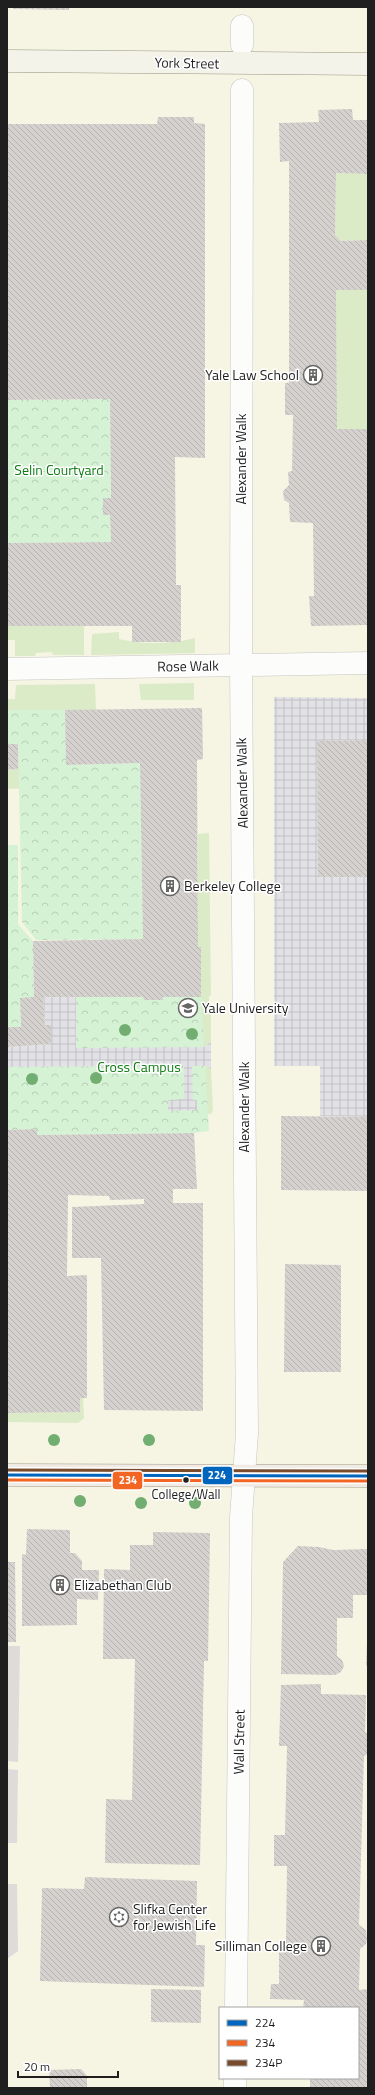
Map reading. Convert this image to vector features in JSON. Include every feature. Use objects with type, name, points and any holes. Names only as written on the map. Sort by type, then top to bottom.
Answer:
[{"type":"main road","name":"York Street","points":[[7,61],[368,64]]},
{"type":"main road","points":[[7,1475],[368,1476]]},
{"type":"street","name":"Alexander Walk","points":[[242,90],[241,665],[247,1433],[244,1476]]},
{"type":"street","name":"Rose Walk","points":[[7,669],[368,663]]},
{"type":"street","name":"Wall Street","points":[[236,2007],[241,1517],[244,1476]]},
{"type":"shaded area","name":"Yale University","points":[[7,7],[368,7],[368,2088],[7,2088]]},
{"type":"shaded area","points":[[274,697],[368,698],[368,740],[317,741],[319,877],[368,877],[368,1117],[320,1116],[320,1066],[274,1066]]},
{"type":"shaded area","points":[[43,997],[76,997],[76,1048],[204,1047],[211,1042],[211,1069],[207,1066],[192,1066],[193,1100],[197,1100],[197,1110],[168,1111],[168,1100],[184,1099],[184,1066],[7,1067],[7,1047],[51,1044],[51,1025],[45,1025]]},
{"type":"shaded area","points":[[7,1646],[20,1646],[18,1762],[7,1761]]},
{"type":"shaded area","points":[[7,1769],[18,1770],[17,1843],[7,1843]]},
{"type":"shaded area","points":[[7,1884],[17,1884],[18,1951],[7,1959]]},
{"type":"green space","points":[[336,173],[368,174],[368,240],[341,241],[335,235]]},
{"type":"green space","points":[[336,290],[368,290],[368,429],[337,429]]},
{"type":"green space","name":"Selin Courtyard","points":[[110,399],[111,498],[103,498],[104,515],[110,515],[111,542],[7,543],[7,400]]},
{"type":"green space","points":[[7,626],[84,626],[84,655],[53,655],[52,652],[36,653],[35,656],[15,656],[15,640],[7,640]]},
{"type":"green space","points":[[119,632],[119,639],[148,643],[177,642],[195,638],[195,653],[91,655],[92,634]]},
{"type":"green space","points":[[194,683],[194,700],[141,700],[139,684]]},
{"type":"green space","points":[[95,684],[96,710],[65,710],[55,778],[114,785],[7,789],[7,770],[18,769],[18,744],[7,744],[7,699],[15,699],[16,685]]},
{"type":"green space","points":[[7,710],[65,710],[67,765],[140,763],[143,939],[36,940],[22,922],[18,744],[7,744]]},
{"type":"green space","points":[[209,833],[211,995],[209,996],[209,1004],[211,1004],[211,1042],[204,1047],[76,1045],[143,997],[144,1000],[163,1000],[198,947],[198,834]]},
{"type":"green space","points":[[7,845],[18,845],[18,924],[33,941],[34,997],[20,999],[21,1027],[7,1027]]},
{"type":"green space","name":"Cross Campus","points":[[76,997],[143,997],[144,1000],[163,1000],[163,997],[201,997],[209,1131],[194,1133],[37,1135],[37,1129],[7,1130],[7,1047],[76,1045]]},
{"type":"green space","points":[[192,1066],[208,1066],[211,1069],[213,1110],[211,1114],[197,1114]]},
{"type":"green space","points":[[80,1398],[83,1398],[84,1418],[78,1423],[7,1422],[7,1413],[79,1412]]},
{"type":"building","points":[[13,7],[69,7],[69,10],[13,9]]},
{"type":"building","name":"Yale Law School","points":[[352,109],[353,120],[368,120],[368,174],[336,173],[335,235],[341,241],[368,240],[368,290],[336,290],[337,429],[368,429],[368,625],[311,626],[309,596],[314,596],[313,523],[290,522],[289,503],[284,500],[283,491],[289,485],[288,472],[292,471],[293,415],[285,415],[285,383],[289,383],[289,161],[280,162],[279,123],[319,122],[318,110]]},
{"type":"building","points":[[158,117],[194,117],[194,123],[205,124],[205,458],[175,457],[176,585],[181,585],[181,642],[132,642],[132,626],[7,626],[7,543],[111,542],[110,515],[103,515],[103,498],[111,498],[110,399],[7,400],[7,124],[157,124]]},
{"type":"building","name":"Berkeley College","points":[[202,708],[203,759],[197,760],[198,947],[201,947],[201,997],[163,997],[163,1000],[144,1000],[143,997],[43,997],[45,1025],[51,1025],[51,1044],[7,1047],[7,1027],[21,1027],[20,998],[34,997],[33,941],[143,939],[140,763],[66,765],[65,710]]},
{"type":"building","points":[[368,740],[368,877],[318,877],[317,741]]},
{"type":"building","points":[[7,744],[18,744],[18,769],[7,770]]},
{"type":"building","points":[[281,1116],[368,1117],[368,1191],[281,1190]]},
{"type":"building","points":[[37,1129],[37,1135],[194,1133],[197,1189],[173,1189],[173,1203],[203,1203],[203,1411],[104,1410],[101,1258],[72,1258],[72,1207],[144,1204],[144,1199],[110,1200],[109,1196],[68,1195],[67,1276],[87,1275],[87,1398],[80,1398],[80,1412],[7,1413],[7,1130]]},
{"type":"building","points":[[285,1264],[341,1265],[341,1372],[284,1372]]},
{"type":"building","name":"Elizabethan Club","points":[[27,1529],[70,1530],[70,1553],[75,1553],[82,1561],[82,1570],[99,1570],[98,1600],[77,1599],[77,1625],[22,1626],[22,1554],[26,1555]]},
{"type":"building","points":[[153,1532],[210,1533],[208,1661],[172,1660],[204,1661],[200,1865],[105,1863],[106,1799],[132,1800],[135,1659],[103,1659],[104,1569],[130,1570],[130,1545],[153,1545]]},
{"type":"building","points":[[298,1546],[319,1547],[333,1550],[368,1549],[368,1600],[367,1595],[353,1595],[353,1618],[337,1618],[337,1656],[342,1660],[344,1666],[341,1672],[335,1675],[281,1674],[283,1562]]},
{"type":"building","points":[[7,1562],[15,1562],[16,1642],[7,1642]]},
{"type":"building","points":[[367,1642],[368,1666],[366,1666]]},
{"type":"building","name":"Silliman College","points":[[321,1684],[321,1694],[366,1695],[365,1732],[368,1734],[368,1754],[364,1756],[359,1925],[366,1930],[367,1939],[366,1944],[360,1949],[359,1990],[368,1989],[368,2088],[310,2088],[310,2079],[359,2079],[359,2007],[303,2007],[304,2000],[270,1999],[271,1984],[279,1984],[279,1943],[286,1943],[287,1866],[274,1866],[274,1835],[285,1835],[287,1746],[279,1746],[281,1685]]},
{"type":"building","name":"Slifka Center for Jewish Life","points":[[85,1877],[197,1881],[196,1945],[205,1945],[204,1987],[40,1981],[42,1888],[84,1889]]},
{"type":"building","points":[[151,1989],[201,1990],[201,2023],[151,2022]]},
{"type":"building","points":[[81,2069],[87,2076],[87,2088],[50,2088],[49,2070]]},
{"type":"transit line","name":"234P","points":[[7,1470],[368,1471]]},
{"type":"transit line","name":"224","points":[[7,1475],[368,1476]]},
{"type":"transit line","name":"234","points":[[7,1480],[368,1481]]},
{"type":"place","name":"Yale Law School","points":[[313,375]]},
{"type":"place","name":"Berkeley College","points":[[170,886]]},
{"type":"place","name":"Yale University","points":[[188,1008]]},
{"type":"place","name":"College/Wall","points":[[186,1480]]},
{"type":"place","name":"Elizabethan Club","points":[[60,1585]]},
{"type":"place","name":"Slifka Center for Jewish Life","points":[[119,1917]]},
{"type":"place","name":"Silliman College","points":[[321,1946]]}]
